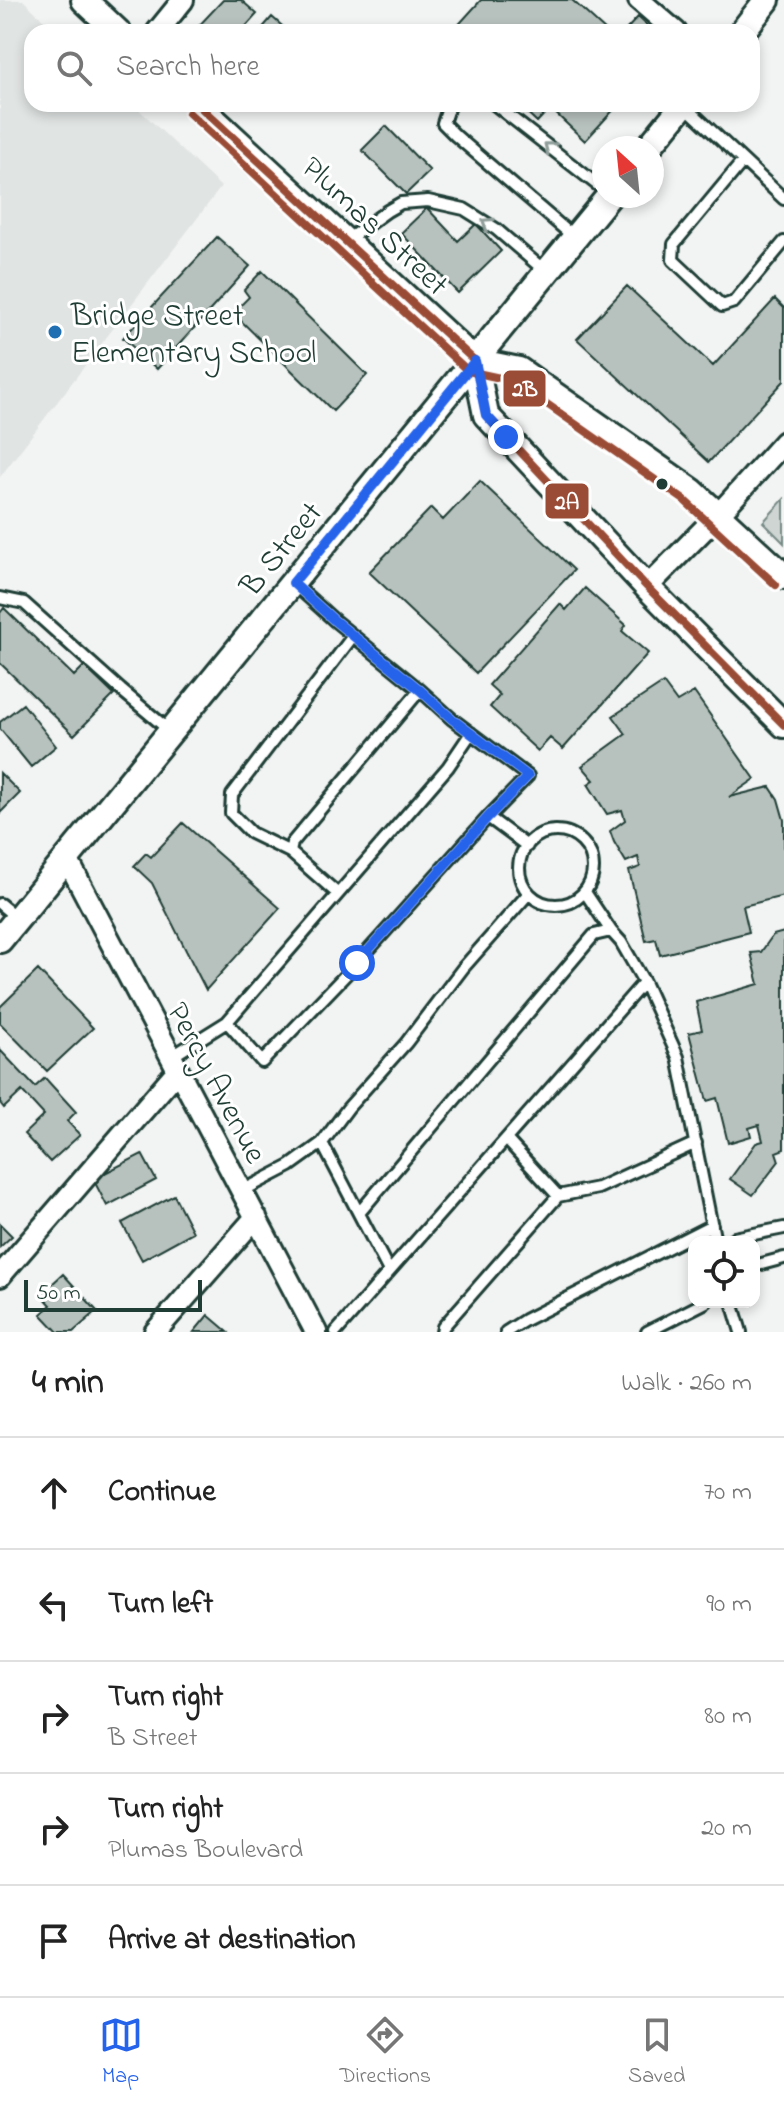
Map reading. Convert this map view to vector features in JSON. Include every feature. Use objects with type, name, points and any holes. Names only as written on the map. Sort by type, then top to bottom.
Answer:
[{"type":"street","points":[[84,0],[110,24]]},
{"type":"street","points":[[164,24],[183,0]]},
{"type":"street","points":[[639,0],[667,24]]},
{"type":"street","points":[[748,24],[767,0]]},
{"type":"street","name":"Plumas Street","points":[[206,112],[475,361]]},
{"type":"street","points":[[658,136],[677,112]]},
{"type":"street","name":"B Street","points":[[0,940],[9,911],[67,859],[599,208]]},
{"type":"street","points":[[784,576],[692,491],[519,370],[475,361],[486,415],[647,587],[784,725]]},
{"type":"street","points":[[647,587],[784,442]]},
{"type":"street","name":"Percy Avenue","points":[[67,859],[316,1332]]},
{"type":"street","points":[[0,1276],[175,1064]]},
{"type":"street","points":[[155,1332],[256,1217]]},
{"type":"lane","points":[[447,112],[443,123],[456,136],[575,238]]},
{"type":"lane","points":[[504,112],[592,181]]},
{"type":"lane","points":[[692,112],[784,199]]},
{"type":"lane","points":[[743,161],[674,244],[673,260],[722,306],[734,302],[784,242]]},
{"type":"lane","points":[[346,241],[401,203],[428,201],[464,209],[496,229],[547,272]]},
{"type":"lane","points":[[227,1022],[262,1062],[528,776],[452,719],[293,583]]},
{"type":"lane","points":[[0,598],[24,603],[171,732]]},
{"type":"lane","points":[[338,894],[290,852],[251,833],[231,813],[232,795],[353,636]]},
{"type":"lane","points":[[290,852],[292,843],[420,690]]},
{"type":"lane","points":[[175,1064],[227,1022],[448,767],[471,733]]},
{"type":"lane","points":[[488,817],[527,846]]},
{"type":"lane","points":[[558,831],[580,839],[593,859],[591,882],[585,892],[564,905],[539,901],[522,883],[519,870],[527,846],[535,838],[558,831]]},
{"type":"lane","points":[[585,892],[621,942],[644,982],[678,1057],[714,1236]]},
{"type":"lane","points":[[242,1191],[290,1166],[322,1143],[348,1108],[413,1034],[463,968],[529,893]]},
{"type":"lane","points":[[359,1213],[594,935],[611,931]]},
{"type":"lane","points":[[336,1332],[644,982]]},
{"type":"lane","points":[[506,1139],[558,1196]]},
{"type":"lane","points":[[322,1143],[389,1271]]},
{"type":"lane","points":[[442,1332],[443,1327],[558,1196],[598,1188],[696,1143]]},
{"type":"lane","points":[[506,1332],[712,1225]]},
{"type":"lane","points":[[744,1236],[784,1228]]},
{"type":"lane","points":[[760,1264],[784,1258]]},
{"type":"lane","points":[[647,1332],[694,1308]]},
{"type":"lane","points":[[734,1308],[741,1332]]},
{"type":"shaded area","name":"Bridge Street Elementary School","points":[[0,0],[23,0],[48,24],[24,24],[24,112],[141,112],[221,187],[0,477]]},
{"type":"shaded area","points":[[784,499],[784,543],[763,522]]},
{"type":"building","points":[[223,0],[241,0],[257,14],[248,24],[200,24]]},
{"type":"building","points":[[481,0],[572,0],[598,24],[459,24]]},
{"type":"building","points":[[272,17],[280,24],[266,24]]},
{"type":"building","points":[[638,17],[645,24],[631,24]]},
{"type":"building","points":[[526,112],[546,112],[537,122]]},
{"type":"building","points":[[554,112],[612,112],[585,141]]},
{"type":"building","points":[[386,126],[430,171],[406,194],[362,150]]},
{"type":"building","points":[[427,208],[458,241],[476,224],[501,251],[458,293],[401,233]]},
{"type":"building","points":[[217,237],[250,266],[157,369],[123,338]]},
{"type":"building","points":[[262,271],[367,375],[333,411],[233,313],[249,297],[244,290]]},
{"type":"building","points":[[627,286],[713,366],[775,299],[784,308],[784,381],[709,462],[577,339]]},
{"type":"building","points":[[480,481],[574,570],[476,673],[369,572],[431,508],[443,520]]},
{"type":"building","points":[[585,588],[626,625],[622,631],[648,653],[563,749],[550,738],[538,751],[490,707],[500,695],[489,685],[560,604],[566,610]]},
{"type":"building","points":[[4,608],[74,676],[84,666],[114,695],[74,735],[0,663],[0,613]]},
{"type":"building","points":[[663,683],[677,702],[694,692],[755,779],[729,797],[770,787],[778,799],[784,820],[784,896],[743,906],[749,932],[660,955],[656,939],[646,941],[629,871],[640,867],[638,857],[626,862],[610,831],[625,820],[622,810],[607,814],[588,784],[594,780],[582,766],[626,734],[613,716]]},
{"type":"building","points":[[23,704],[56,746],[31,767],[0,729],[0,722]]},
{"type":"building","points":[[0,773],[20,793],[0,813]]},
{"type":"building","points":[[183,823],[280,908],[206,990],[152,883],[134,866],[146,853],[151,857]]},
{"type":"building","points":[[784,932],[784,1149],[776,1152],[779,1161],[753,1195],[730,1179],[756,1143],[763,1141],[759,1125],[749,1128],[751,1136],[728,1143],[717,1098],[707,1101],[689,1033],[702,1030],[696,1002],[759,984],[751,953],[761,952],[773,935]]},
{"type":"building","points":[[38,970],[93,1028],[47,1071],[0,1023],[0,1007]]},
{"type":"building","points":[[0,1050],[35,1087],[45,1078],[76,1112],[67,1121],[80,1135],[50,1162],[24,1134],[44,1115],[22,1091],[4,1108],[0,1103]]},
{"type":"building","points":[[142,1154],[156,1180],[107,1206],[93,1179]]},
{"type":"building","points":[[174,1195],[193,1232],[142,1260],[122,1223]]},
{"type":"building","points":[[0,1224],[12,1236],[0,1247]]},
{"type":"building","points":[[63,1274],[97,1311],[73,1332],[58,1332],[41,1314],[51,1305],[41,1294]]},
{"type":"building","points":[[208,1315],[228,1332],[194,1332]]},
{"type":"transit line","name":"2A","points":[[206,112],[475,361],[486,415],[647,587],[784,725]]},
{"type":"transit line","name":"2B","points":[[189,113],[468,371],[514,381],[684,500],[776,585]]},
{"type":"place","name":"Bridge Street Elementary School","points":[[55,332]]},
{"type":"route","points":[[357,963],[528,776],[452,719],[293,583],[475,361],[486,415],[506,437]]}]
